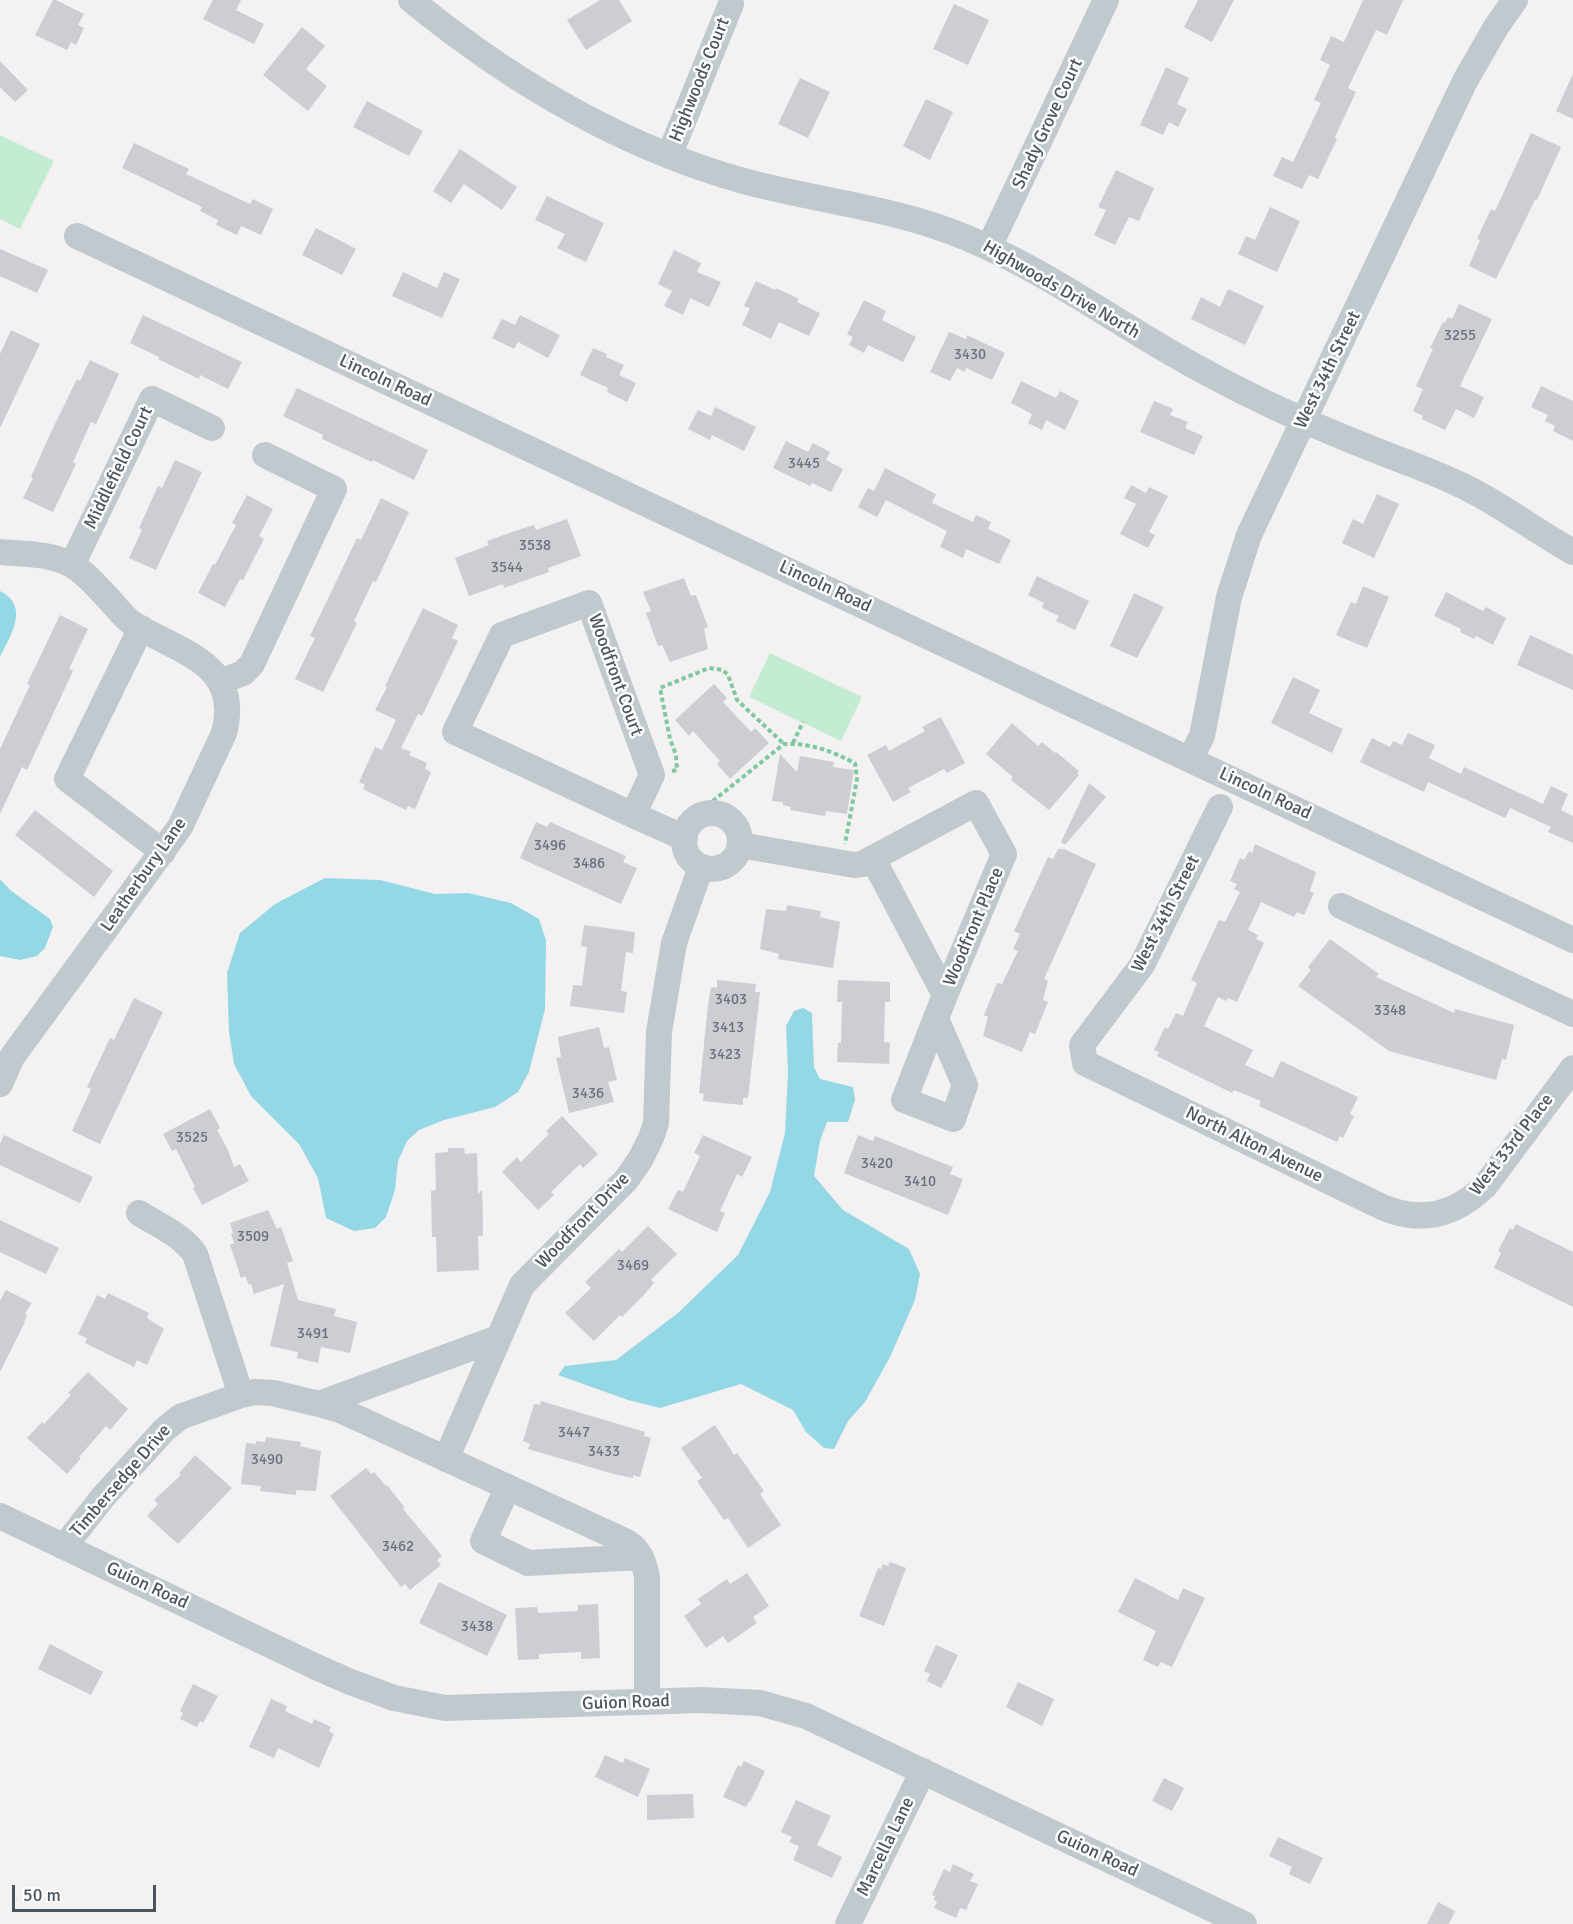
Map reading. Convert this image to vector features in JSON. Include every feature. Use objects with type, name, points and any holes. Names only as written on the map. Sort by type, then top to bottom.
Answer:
[{"type":"street","name":"Highwoods Drive North","points":[[411,0],[485,57],[539,92],[619,135],[669,156],[739,179],[910,218],[989,247],[1026,266],[1195,367],[1304,420],[1466,487],[1573,552]]},
{"type":"street","name":"Shady Grove Court","points":[[989,247],[1106,0]]},
{"type":"street","name":"West 34th Street","points":[[1190,759],[1202,736],[1229,597],[1249,535],[1473,66],[1515,0]]},
{"type":"street","name":"Highwoods Court","points":[[669,156],[731,4]]},
{"type":"street","name":"Lincoln Road","points":[[77,236],[1573,940]]},
{"type":"street","name":"Middlefield Court","points":[[72,565],[152,399],[212,428]]},
{"type":"street","points":[[0,552],[38,554],[72,565],[133,624],[200,659],[213,671],[220,682],[243,673],[252,664],[334,489],[265,455]]},
{"type":"street","name":"Woodfront Court","points":[[651,776],[589,603],[502,635],[455,732],[685,838]]},
{"type":"street","points":[[141,628],[67,779],[163,852]]},
{"type":"street","name":"Leatherbury Lane","points":[[2,1072],[180,828],[224,733],[227,721],[226,694],[220,682]]},
{"type":"street","points":[[633,815],[651,776]]},
{"type":"street","name":"Woodfront Place","points":[[740,845],[862,864],[976,803],[1004,854],[945,996],[904,1100],[952,1119],[965,1085],[936,1019]]},
{"type":"street","name":"West 34th Street","points":[[1082,1045],[1142,965],[1220,807]]},
{"type":"street","points":[[707,814],[719,814],[729,819],[739,833],[740,845],[734,858],[723,867],[708,869],[701,867],[693,862],[685,847],[685,838],[692,822],[707,814]]},
{"type":"street","name":"Woodfront Place","points":[[873,859],[945,996]]},
{"type":"street","name":"Woodfront Drive","points":[[446,1459],[518,1291],[526,1280],[626,1180],[640,1160],[651,1138],[657,1114],[659,1032],[674,943],[701,867]]},
{"type":"street","points":[[1341,906],[1573,1014]]},
{"type":"street","name":"North Alton Avenue","points":[[1082,1045],[1085,1063],[1388,1210],[1419,1216],[1443,1212]]},
{"type":"street","name":"West 33rd Place","points":[[1443,1212],[1466,1202],[1485,1186],[1573,1068]]},
{"type":"street","points":[[138,1212],[182,1239],[195,1254],[241,1395]]},
{"type":"street","points":[[319,1404],[498,1338]]},
{"type":"street","name":"Timbersedge Drive","points":[[64,1546],[103,1497],[171,1423],[188,1413],[241,1395],[268,1392],[340,1410],[627,1542],[641,1557]]},
{"type":"street","points":[[508,1487],[483,1541],[528,1563],[641,1557],[647,1577],[647,1702]]},
{"type":"street","name":"Guion Road","points":[[0,1516],[330,1673],[394,1698],[445,1708],[702,1700],[760,1702],[806,1716],[1244,1924]]},
{"type":"street","name":"Marcella Lane","points":[[848,1924],[923,1771]]},
{"type":"path","points":[[651,776],[677,770],[676,755],[670,739],[660,688],[709,668],[723,670],[728,675],[737,700],[784,744]]},
{"type":"path","points":[[793,743],[803,723]]},
{"type":"path","points":[[707,814],[709,804],[784,744],[793,743],[828,750],[855,763],[857,779],[841,862]]},
{"type":"green space","points":[[0,135],[54,161],[20,229],[0,219]]},
{"type":"green space","points":[[770,653],[862,697],[841,741],[749,697]]},
{"type":"water","points":[[0,591],[9,597],[16,613],[13,630],[0,657]]},
{"type":"water","points":[[325,878],[380,880],[435,894],[468,893],[511,903],[539,919],[546,940],[545,1009],[529,1072],[518,1092],[495,1107],[444,1120],[419,1130],[407,1141],[398,1161],[395,1190],[386,1217],[375,1228],[354,1231],[326,1218],[318,1178],[299,1144],[251,1096],[234,1064],[229,1032],[227,973],[240,933],[275,904]]},
{"type":"water","points":[[0,879],[10,890],[50,919],[53,927],[45,948],[37,956],[20,960],[0,956]]},
{"type":"water","points":[[803,1008],[812,1013],[814,1067],[820,1079],[853,1087],[855,1100],[848,1122],[827,1122],[820,1141],[814,1176],[843,1210],[909,1249],[920,1274],[915,1300],[890,1357],[865,1402],[848,1421],[834,1449],[824,1448],[806,1432],[793,1410],[741,1384],[660,1408],[628,1400],[558,1375],[565,1366],[616,1360],[678,1313],[738,1255],[770,1192],[785,1133],[788,1072],[786,1026],[794,1011]]},
{"type":"building","points":[[53,0],[84,14],[78,25],[84,28],[76,45],[71,42],[67,50],[35,35]]},
{"type":"building","points":[[213,0],[241,0],[236,10],[264,24],[254,44],[203,19]]},
{"type":"building","points":[[600,0],[619,0],[632,21],[586,50],[567,20]]},
{"type":"building","points":[[1198,0],[1234,0],[1212,42],[1184,27]]},
{"type":"building","points":[[1363,0],[1403,0],[1387,35],[1376,30],[1348,88],[1356,92],[1335,137],[1337,139],[1318,179],[1309,175],[1302,189],[1273,176],[1282,157],[1293,162],[1321,103],[1314,100],[1330,65],[1320,60],[1331,36],[1344,42]]},
{"type":"building","points":[[954,4],[989,20],[968,65],[933,49]]},
{"type":"building","points":[[302,27],[325,46],[306,69],[327,86],[308,111],[263,75]]},
{"type":"building","points":[[0,61],[28,90],[15,102],[0,87]]},
{"type":"building","points":[[1166,67],[1189,78],[1177,104],[1187,109],[1178,127],[1169,122],[1163,135],[1140,125]]},
{"type":"building","points":[[1573,74],[1573,119],[1556,111]]},
{"type":"building","points":[[800,78],[830,92],[808,138],[778,124]]},
{"type":"building","points":[[926,99],[953,112],[930,160],[903,146]]},
{"type":"building","points":[[367,101],[423,131],[409,156],[353,127]]},
{"type":"building","points":[[1531,133],[1561,147],[1537,200],[1496,279],[1469,266],[1480,240],[1477,239],[1491,209],[1495,211]]},
{"type":"building","points":[[134,143],[189,169],[186,174],[250,204],[253,199],[273,209],[261,235],[241,226],[237,235],[216,225],[218,220],[200,211],[202,207],[122,168]]},
{"type":"building","points":[[460,149],[517,187],[502,210],[464,184],[451,203],[433,191]]},
{"type":"building","points":[[1116,170],[1154,188],[1139,221],[1129,217],[1115,245],[1094,235],[1106,210],[1098,207]]},
{"type":"building","points":[[547,196],[604,223],[586,262],[557,248],[565,234],[535,220]]},
{"type":"building","points":[[1270,207],[1300,221],[1277,272],[1238,254],[1246,236],[1255,240]]},
{"type":"building","points":[[316,228],[356,249],[342,275],[302,255]]},
{"type":"building","points":[[0,249],[48,270],[37,293],[0,276]]},
{"type":"building","points":[[674,250],[701,263],[697,272],[721,282],[709,307],[690,298],[683,315],[664,306],[672,291],[658,284]]},
{"type":"building","points":[[403,272],[437,288],[444,272],[460,279],[442,318],[392,296]]},
{"type":"building","points":[[756,281],[799,299],[797,302],[820,313],[809,336],[779,322],[771,339],[742,325],[750,308],[744,306]]},
{"type":"building","points":[[1228,289],[1264,306],[1245,345],[1191,319],[1201,297],[1220,307]]},
{"type":"building","points":[[864,300],[886,311],[882,320],[916,337],[903,362],[868,345],[864,353],[849,345],[853,337],[847,334]]},
{"type":"building","points":[[1459,304],[1492,319],[1460,386],[1484,397],[1474,418],[1456,409],[1445,430],[1422,419],[1423,416],[1413,411],[1423,389],[1416,386],[1433,349],[1430,348],[1443,322],[1445,323],[1448,317],[1452,319]]},
{"type":"building","points":[[143,315],[242,362],[228,389],[200,375],[199,379],[130,343]]},
{"type":"building","points":[[520,315],[560,335],[548,358],[518,342],[514,349],[492,338],[502,319],[515,325]]},
{"type":"building","points":[[11,330],[40,344],[0,428],[0,354]]},
{"type":"building","points":[[949,332],[966,339],[967,335],[1005,353],[992,380],[966,368],[965,372],[957,368],[950,381],[930,372]]},
{"type":"building","points":[[593,348],[624,365],[619,375],[636,383],[627,402],[607,392],[608,388],[580,375]]},
{"type":"building","points":[[90,360],[119,374],[96,424],[91,422],[73,462],[76,464],[53,512],[23,498],[51,432],[77,379],[80,381]]},
{"type":"building","points":[[1021,381],[1056,398],[1060,391],[1079,401],[1065,430],[1046,420],[1042,430],[1028,423],[1032,414],[1011,403]]},
{"type":"building","points":[[1541,386],[1573,401],[1573,441],[1553,431],[1555,426],[1545,421],[1548,415],[1531,407]]},
{"type":"building","points":[[297,388],[428,450],[414,480],[322,439],[323,435],[283,416]]},
{"type":"building","points":[[1154,401],[1173,409],[1170,415],[1188,422],[1185,428],[1203,436],[1194,455],[1140,432]]},
{"type":"building","points":[[715,407],[756,427],[744,451],[712,435],[710,440],[688,429],[698,410],[711,416]]},
{"type":"building","points":[[786,441],[808,452],[813,443],[830,452],[826,460],[843,469],[831,492],[812,483],[810,486],[773,468]]},
{"type":"building","points":[[175,460],[202,472],[156,570],[129,558],[142,530],[139,528],[158,486],[162,488]]},
{"type":"building","points":[[885,468],[936,494],[932,503],[973,522],[976,515],[991,522],[988,529],[1011,540],[999,564],[966,549],[963,558],[940,547],[947,531],[886,500],[877,517],[858,507],[868,488],[874,491]]},
{"type":"building","points":[[1131,485],[1146,493],[1149,487],[1168,496],[1149,532],[1155,535],[1148,548],[1120,534],[1136,504],[1124,498]]},
{"type":"building","points":[[1377,494],[1399,504],[1374,558],[1342,543],[1353,519],[1363,524]]},
{"type":"building","points":[[247,495],[273,509],[259,536],[264,539],[243,580],[240,579],[225,607],[198,593],[236,525],[232,523]]},
{"type":"building","points":[[381,498],[409,512],[376,582],[373,581],[354,621],[357,623],[323,692],[295,679],[315,638],[310,636],[357,538],[361,540]]},
{"type":"building","points":[[567,519],[581,556],[548,568],[549,572],[504,588],[503,584],[469,596],[455,558],[489,545],[487,541],[515,531],[534,525],[536,530]]},
{"type":"building","points":[[1037,576],[1089,601],[1075,630],[1056,621],[1059,616],[1042,608],[1044,603],[1028,595]]},
{"type":"building","points":[[684,578],[691,596],[696,595],[708,627],[704,629],[708,649],[670,662],[662,645],[658,646],[646,613],[651,611],[643,592]]},
{"type":"building","points":[[1363,586],[1389,597],[1367,648],[1336,635],[1351,602],[1356,604]]},
{"type":"building","points":[[1446,592],[1483,611],[1486,607],[1506,618],[1493,645],[1476,636],[1474,639],[1460,632],[1461,629],[1434,616]]},
{"type":"building","points":[[1134,593],[1164,607],[1137,658],[1110,646]]},
{"type":"building","points":[[423,608],[458,625],[452,638],[458,641],[422,716],[418,714],[401,748],[411,752],[409,755],[427,763],[425,769],[431,772],[415,809],[408,806],[406,810],[363,789],[365,785],[359,782],[375,747],[382,750],[396,720],[375,710]]},
{"type":"building","points":[[60,615],[88,629],[69,669],[73,671],[27,770],[22,767],[0,814],[0,749],[30,685],[27,684]]},
{"type":"building","points":[[1530,635],[1573,655],[1573,690],[1517,665]]},
{"type":"building","points":[[1293,677],[1320,690],[1309,713],[1343,729],[1332,753],[1271,723]]},
{"type":"building","points":[[714,684],[727,698],[723,702],[751,732],[755,728],[769,743],[730,779],[717,764],[720,761],[693,731],[689,736],[675,720]]},
{"type":"building","points":[[941,717],[965,763],[947,773],[944,769],[908,788],[911,792],[893,802],[867,755],[886,745],[889,751],[925,731],[922,727]]},
{"type":"building","points":[[1012,723],[1038,746],[1042,742],[1079,771],[1077,773],[1079,775],[1049,810],[1011,780],[1013,777],[986,754]]},
{"type":"building","points":[[1408,733],[1435,745],[1429,758],[1461,774],[1464,767],[1543,804],[1551,786],[1568,794],[1561,810],[1573,816],[1573,843],[1548,832],[1551,827],[1510,808],[1505,818],[1428,782],[1424,792],[1360,762],[1372,738],[1390,747],[1393,741],[1402,745]]},
{"type":"building","points":[[780,754],[797,772],[800,756],[834,762],[833,767],[854,770],[847,814],[826,811],[825,816],[790,810],[791,807],[783,805],[783,802],[772,801]]},
{"type":"building","points":[[1089,783],[1106,797],[1065,845],[1061,842]]},
{"type":"building","points":[[35,810],[113,871],[94,897],[15,835]]},
{"type":"building","points":[[536,822],[547,827],[550,822],[626,856],[623,862],[637,868],[621,904],[520,858]]},
{"type":"building","points":[[1255,844],[1316,872],[1310,891],[1314,893],[1304,915],[1297,912],[1294,917],[1261,902],[1248,930],[1258,935],[1256,939],[1264,943],[1237,1002],[1228,998],[1226,1001],[1218,997],[1204,1026],[1253,1050],[1245,1065],[1273,1078],[1281,1061],[1358,1097],[1350,1114],[1354,1116],[1343,1138],[1340,1136],[1337,1142],[1259,1106],[1261,1101],[1234,1090],[1232,1093],[1157,1056],[1159,1052],[1154,1050],[1165,1027],[1168,1029],[1176,1013],[1183,1016],[1197,983],[1191,980],[1219,920],[1225,922],[1240,892],[1234,889],[1237,884],[1230,881],[1240,858],[1244,860],[1249,851],[1252,853]]},
{"type":"building","points":[[1058,849],[1064,849],[1096,864],[1044,979],[1048,981],[1043,1000],[1048,1002],[1035,1034],[1030,1032],[1022,1052],[983,1036],[988,1017],[984,1015],[997,983],[1002,984],[1018,951],[1013,949],[1020,934],[1014,931],[1048,857],[1053,859]]},
{"type":"building","points":[[787,905],[821,911],[820,917],[840,922],[833,968],[778,959],[779,954],[760,949],[766,909],[786,911]]},
{"type":"building","points":[[584,925],[635,932],[633,953],[626,952],[621,991],[627,992],[624,1013],[570,1006],[573,985],[582,986],[587,947],[581,946]]},
{"type":"building","points":[[1330,939],[1379,974],[1376,977],[1454,1013],[1455,1009],[1514,1025],[1506,1060],[1502,1059],[1496,1080],[1389,1051],[1298,986],[1311,970],[1308,967]]},
{"type":"building","points":[[717,980],[756,984],[755,992],[760,992],[748,1098],[743,1098],[743,1105],[703,1101],[704,1094],[699,1093],[708,1005],[711,987],[717,988]]},
{"type":"building","points":[[838,980],[890,982],[890,1002],[885,1002],[884,1042],[890,1043],[889,1064],[837,1062],[838,1043],[841,1043],[842,1002],[837,1002]]},
{"type":"building","points":[[134,998],[163,1012],[100,1144],[72,1131],[91,1089],[87,1087],[110,1038],[114,1040]]},
{"type":"building","points":[[599,1027],[604,1048],[609,1047],[617,1080],[608,1082],[614,1102],[569,1113],[556,1058],[561,1057],[558,1037]]},
{"type":"building","points":[[210,1109],[220,1128],[217,1130],[234,1167],[240,1164],[249,1181],[202,1205],[176,1149],[172,1151],[163,1134]]},
{"type":"building","points":[[562,1116],[598,1154],[583,1168],[580,1164],[551,1192],[554,1195],[538,1210],[502,1172],[517,1157],[521,1162],[549,1134],[546,1131]]},
{"type":"building","points":[[4,1135],[93,1177],[80,1203],[0,1165],[0,1144]]},
{"type":"building","points":[[703,1135],[752,1157],[742,1177],[737,1174],[720,1211],[725,1213],[717,1232],[668,1209],[678,1190],[683,1192],[700,1156],[694,1153]]},
{"type":"building","points":[[858,1135],[873,1141],[875,1136],[953,1167],[950,1174],[963,1179],[948,1215],[844,1173]]},
{"type":"building","points":[[448,1148],[464,1148],[465,1154],[477,1153],[478,1194],[482,1190],[483,1217],[483,1236],[478,1236],[479,1270],[437,1272],[436,1237],[432,1237],[431,1191],[436,1190],[435,1153],[448,1152]]},
{"type":"building","points":[[268,1210],[277,1229],[281,1227],[293,1261],[287,1263],[298,1300],[336,1309],[334,1316],[357,1322],[350,1353],[321,1347],[318,1363],[297,1358],[298,1352],[270,1346],[284,1284],[254,1294],[245,1276],[241,1278],[230,1245],[234,1243],[230,1223]]},
{"type":"building","points":[[0,1220],[59,1248],[46,1274],[0,1252]]},
{"type":"building","points":[[1516,1224],[1573,1252],[1573,1307],[1494,1268],[1501,1253],[1498,1251],[1510,1228],[1513,1230]]},
{"type":"building","points":[[648,1226],[677,1254],[651,1280],[654,1283],[642,1297],[594,1341],[565,1313],[591,1288],[585,1282],[619,1249],[622,1252]]},
{"type":"building","points":[[6,1290],[32,1303],[25,1313],[27,1315],[25,1322],[0,1372],[0,1301]]},
{"type":"building","points":[[108,1293],[149,1313],[147,1318],[164,1329],[147,1365],[137,1360],[134,1367],[85,1343],[87,1338],[78,1334],[97,1295],[105,1299]]},
{"type":"building","points":[[88,1372],[128,1409],[110,1430],[106,1426],[67,1474],[27,1438],[42,1422],[44,1424],[71,1395],[68,1393]]},
{"type":"building","points":[[541,1401],[645,1432],[644,1436],[651,1438],[640,1477],[614,1474],[528,1449],[530,1444],[523,1441],[534,1404],[540,1405]]},
{"type":"building","points":[[715,1425],[734,1455],[737,1453],[764,1491],[760,1494],[781,1525],[748,1548],[728,1518],[724,1520],[697,1481],[702,1478],[681,1448]]},
{"type":"building","points":[[266,1437],[301,1442],[300,1446],[321,1451],[316,1491],[296,1490],[296,1495],[260,1491],[261,1486],[241,1484],[246,1443],[265,1442]]},
{"type":"building","points":[[195,1455],[232,1488],[178,1544],[147,1516],[158,1504],[154,1500],[181,1475],[179,1473]]},
{"type":"building","points":[[366,1468],[371,1474],[374,1472],[387,1485],[405,1508],[403,1509],[442,1556],[437,1560],[441,1565],[410,1590],[405,1584],[401,1587],[330,1496]]},
{"type":"building","points":[[890,1562],[906,1568],[884,1626],[859,1616],[878,1568],[881,1569],[883,1564],[888,1566]]},
{"type":"building","points":[[747,1573],[769,1606],[753,1617],[757,1623],[728,1643],[723,1636],[706,1648],[684,1616],[701,1604],[698,1599],[727,1579],[730,1584]]},
{"type":"building","points":[[1135,1578],[1178,1600],[1183,1588],[1205,1598],[1172,1667],[1161,1662],[1158,1667],[1143,1660],[1156,1631],[1118,1612]]},
{"type":"building","points":[[439,1582],[507,1615],[487,1656],[419,1623]]},
{"type":"building","points":[[598,1604],[600,1658],[581,1659],[581,1652],[539,1654],[539,1659],[518,1660],[515,1608],[537,1607],[538,1613],[578,1611],[578,1605]]},
{"type":"building","points":[[50,1644],[103,1672],[91,1695],[38,1669]]},
{"type":"building","points":[[936,1645],[958,1655],[941,1688],[927,1681],[930,1674],[924,1671]]},
{"type":"building","points":[[1018,1682],[1054,1699],[1042,1726],[1006,1707]]},
{"type":"building","points":[[193,1684],[218,1696],[203,1723],[200,1721],[197,1727],[180,1719],[183,1713],[180,1711]]},
{"type":"building","points":[[271,1699],[287,1706],[285,1711],[312,1724],[314,1719],[331,1727],[329,1731],[334,1734],[319,1768],[278,1748],[274,1758],[249,1747]]},
{"type":"building","points":[[605,1755],[623,1763],[625,1758],[650,1769],[638,1797],[595,1777]]},
{"type":"building","points":[[744,1761],[765,1771],[746,1807],[723,1797],[738,1765],[741,1767]]},
{"type":"building","points":[[1164,1778],[1184,1788],[1172,1811],[1152,1801]]},
{"type":"building","points":[[693,1794],[694,1818],[647,1820],[647,1795]]},
{"type":"building","points":[[796,1800],[831,1816],[817,1845],[842,1857],[832,1878],[793,1860],[799,1846],[789,1842],[792,1837],[781,1832]]},
{"type":"building","points":[[1278,1837],[1323,1858],[1310,1884],[1289,1874],[1292,1867],[1269,1856]]},
{"type":"building","points":[[953,1864],[974,1874],[970,1881],[978,1884],[966,1910],[960,1908],[956,1918],[934,1908],[937,1902],[934,1900],[935,1896],[932,1895],[944,1869],[950,1872]]},
{"type":"building","points":[[1438,1902],[1455,1911],[1449,1924],[1427,1924]]}]
